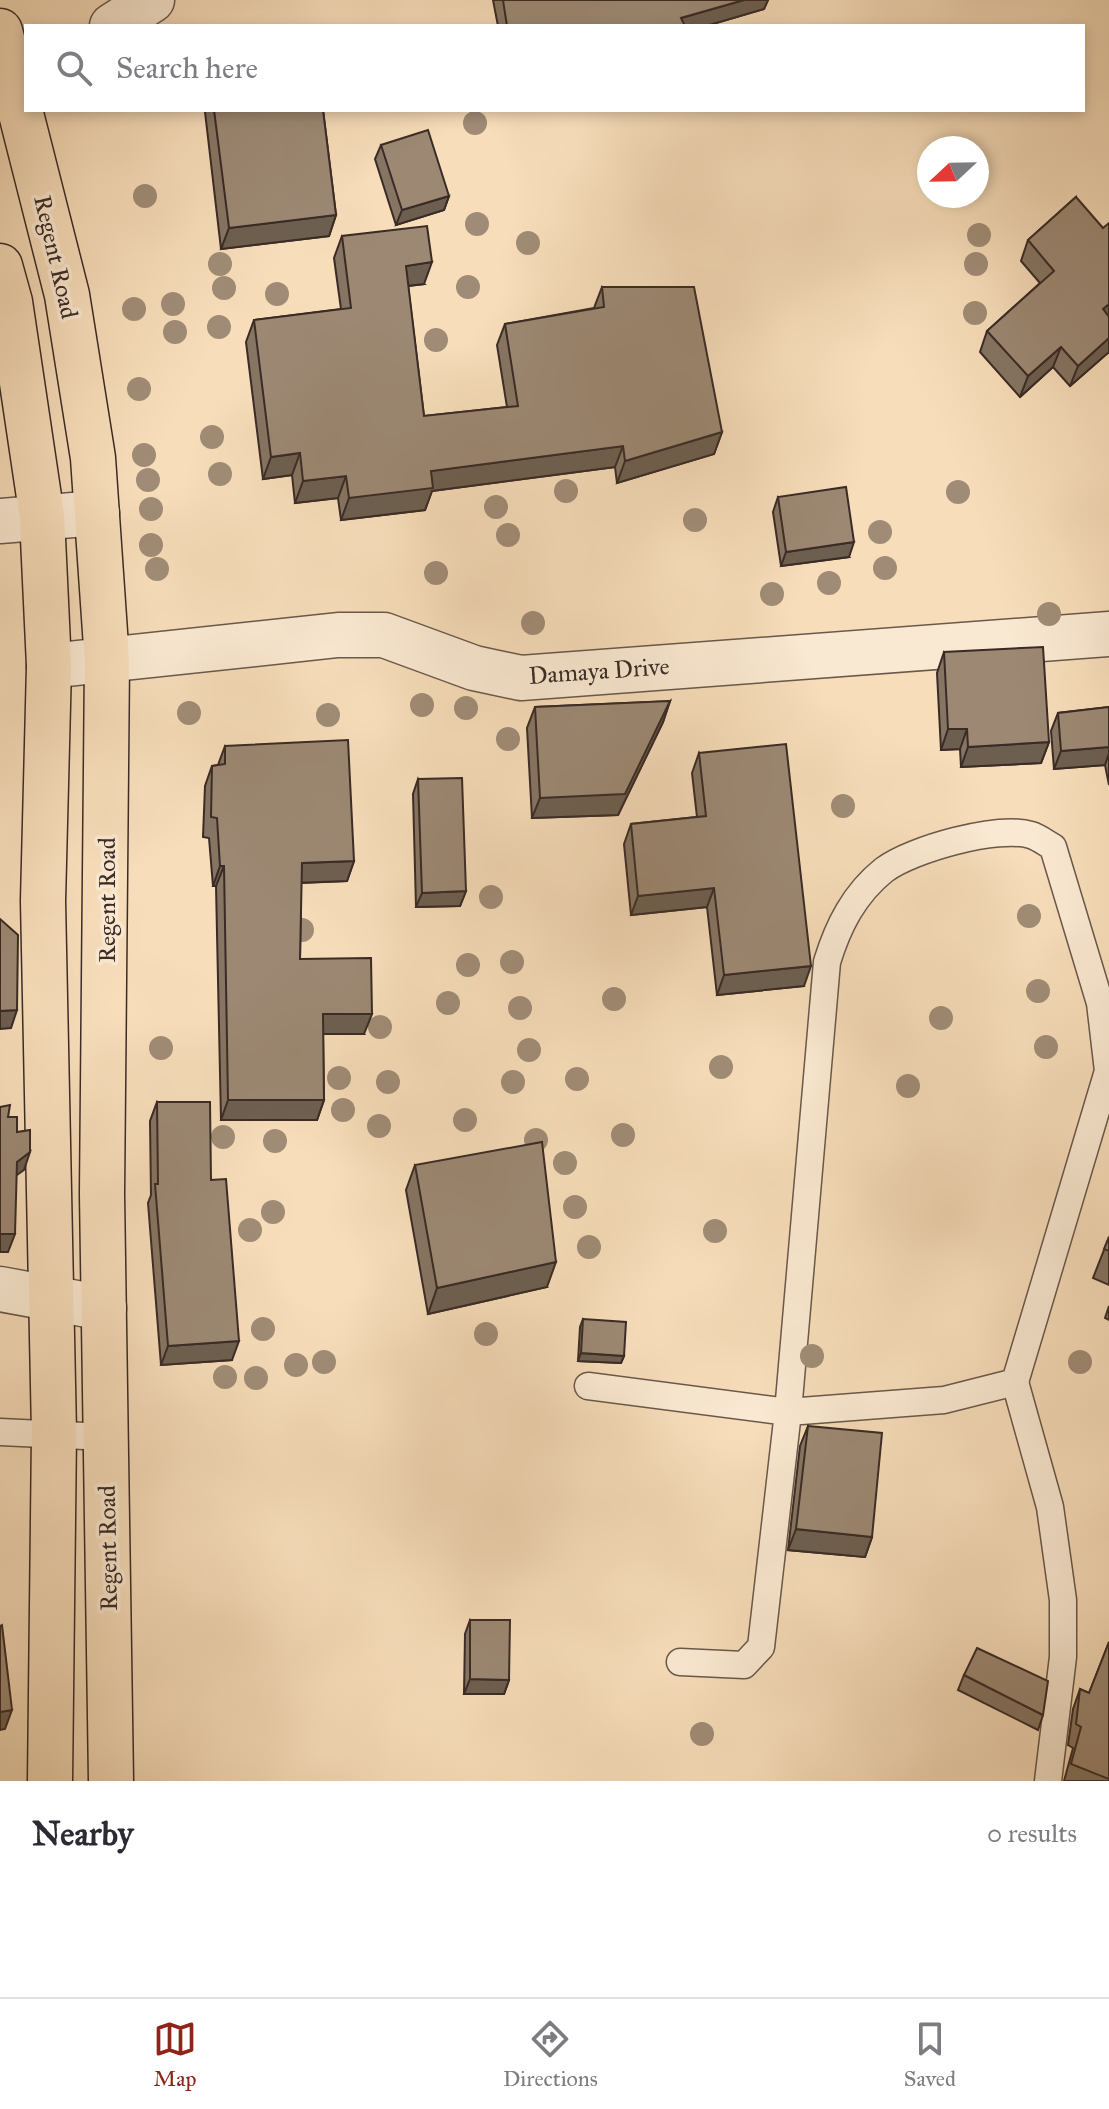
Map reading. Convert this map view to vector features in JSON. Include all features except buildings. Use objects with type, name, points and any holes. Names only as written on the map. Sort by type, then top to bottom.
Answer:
[{"type":"main road","name":"Regent Road","points":[[0,31],[67,295],[93,458],[107,661],[104,1308],[111,1781]]},
{"type":"main road","points":[[0,266],[10,302],[21,519],[49,666],[43,901],[54,1433],[50,1781]]},
{"type":"street","points":[[115,24],[152,0]]},
{"type":"street","points":[[21,519],[97,513]]},
{"type":"street","name":"Damaya Drive","points":[[49,666],[338,635],[384,635],[474,668],[521,678],[1109,634]]},
{"type":"street","points":[[0,1289],[52,1301],[104,1308]]},
{"type":"lane","points":[[680,1662],[744,1665],[761,1647],[788,1412],[827,962],[837,930],[858,896],[886,868],[921,853],[993,832],[1031,835],[1053,847],[1100,1003],[1108,1071],[1015,1382],[1050,1507],[1063,1600],[1059,1710],[1048,1781]]},
{"type":"lane","points":[[588,1386],[788,1412],[944,1400],[1015,1382]]},
{"type":"lane","points":[[0,1432],[106,1437]]}]
